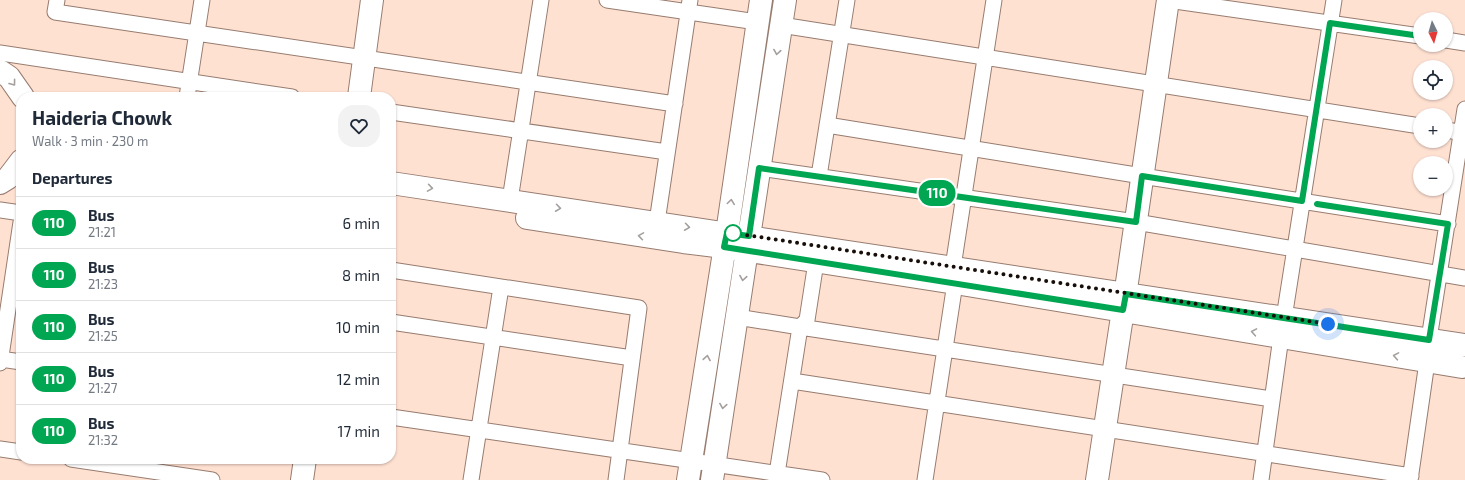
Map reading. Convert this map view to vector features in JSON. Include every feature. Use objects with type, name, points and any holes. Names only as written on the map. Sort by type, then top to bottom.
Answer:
[{"type":"street","points":[[57,0],[55,12],[675,104]]},
{"type":"street","points":[[188,92],[202,0]]},
{"type":"street","points":[[360,92],[372,0]]},
{"type":"street","points":[[510,200],[541,0]]},
{"type":"street","points":[[607,0],[689,6],[757,22]]},
{"type":"street","points":[[689,471],[726,240],[761,0]]},
{"type":"street","points":[[713,472],[785,0]]},
{"type":"street","points":[[819,176],[847,0]]},
{"type":"street","points":[[925,480],[945,350],[971,148],[994,0]]},
{"type":"street","points":[[1096,480],[1105,429],[1168,0],[1413,35]]},
{"type":"street","points":[[1261,480],[1302,201],[1334,0]]},
{"type":"street","points":[[657,222],[689,6]]},
{"type":"street","points":[[781,25],[1413,125]]},
{"type":"street","points":[[1453,41],[1465,42]]},
{"type":"street","points":[[0,53],[258,92]]},
{"type":"street","points":[[0,71],[9,77],[20,92]]},
{"type":"street","points":[[1429,340],[1463,132],[1465,109]]},
{"type":"street","points":[[396,113],[667,152]]},
{"type":"street","points":[[827,125],[1448,224]]},
{"type":"street","points":[[1453,131],[1463,132]]},
{"type":"street","points":[[0,183],[8,178],[16,168]]},
{"type":"street","points":[[759,168],[1136,222],[1465,278]]},
{"type":"street","points":[[396,184],[657,222],[726,240],[1283,327],[1464,343],[1461,360],[1464,373],[1427,362],[1283,327]]},
{"type":"street","points":[[396,198],[683,242],[726,240]]},
{"type":"street","points":[[0,210],[16,212]]},
{"type":"street","points":[[748,243],[816,262],[954,275]]},
{"type":"street","points":[[16,246],[12,266],[0,360],[16,362]]},
{"type":"street","points":[[777,477],[800,327],[807,320],[816,262]]},
{"type":"street","points":[[396,271],[639,308],[616,480]]},
{"type":"street","points":[[471,480],[501,287]]},
{"type":"street","points":[[737,317],[1272,399]]},
{"type":"street","points":[[396,323],[632,358]]},
{"type":"street","points":[[792,381],[1264,453],[1410,478],[1427,362]]},
{"type":"street","points":[[396,418],[620,451],[689,471],[822,480]]},
{"type":"street","points":[[0,448],[16,451]]},
{"type":"street","points":[[102,464],[212,480]]},
{"type":"street","points":[[302,480],[304,464]]},
{"type":"bus line","name":"110","points":[[1317,204],[1448,224],[1429,340],[1126,294],[1123,310],[724,247],[727,233],[749,236],[759,168],[1136,222],[1142,176],[1302,201],[1330,23],[1413,35]]},
{"type":"route","points":[[733,233],[1328,324]]}]
